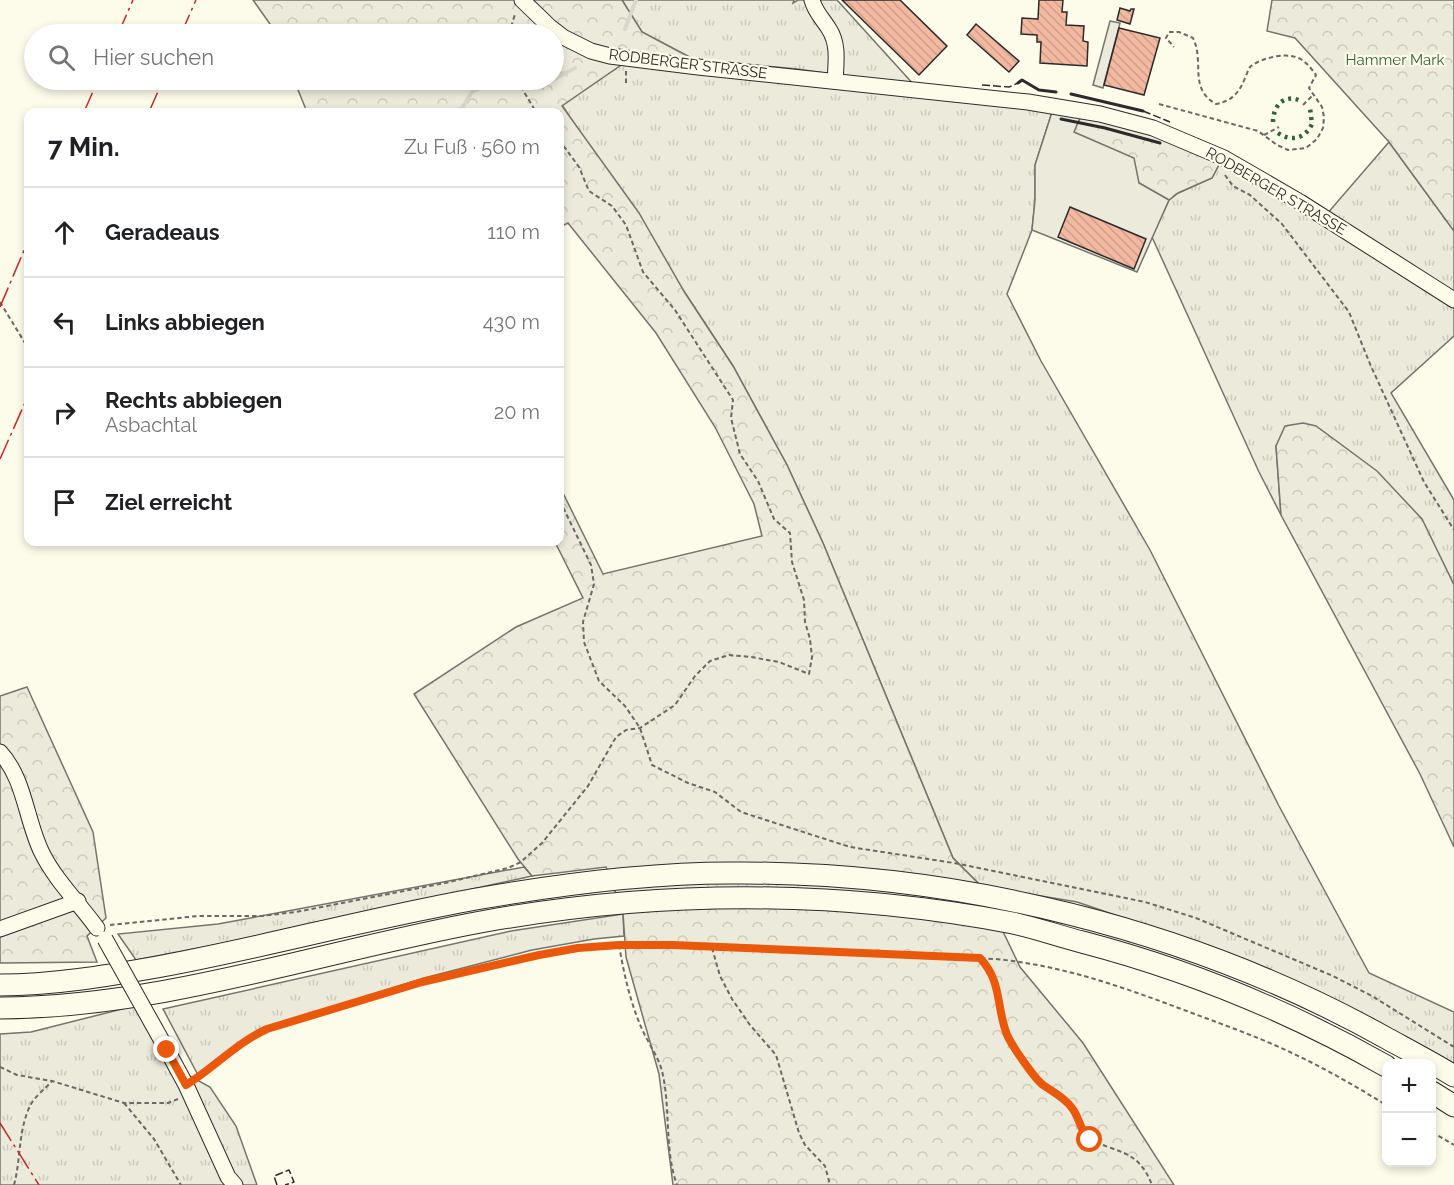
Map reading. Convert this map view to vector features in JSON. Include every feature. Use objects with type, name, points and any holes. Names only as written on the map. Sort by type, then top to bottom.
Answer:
[{"type":"highway","points":[[0,985],[22,985],[113,975],[198,959],[405,913],[570,885],[647,877],[729,873],[814,875],[899,883],[1022,902],[1117,926],[1206,956],[1280,985],[1355,1020],[1454,1076]]},
{"type":"highway","points":[[0,1008],[112,999],[189,986],[476,923],[571,909],[682,899],[813,899],[896,906],[1015,924],[1112,950],[1200,979],[1271,1007],[1345,1042],[1382,1064]]},
{"type":"highway","points":[[1436,1095],[1454,1106]]},
{"type":"street","points":[[812,0],[814,8],[833,36],[837,53],[835,81]]},
{"type":"street","name":"RODBERGER STRASSE","points":[[520,5],[546,24]]},
{"type":"street","name":"RODBERGER STRASSE","points":[[564,38],[591,51],[610,56],[1028,102],[1110,116],[1166,139],[1224,158],[1300,202],[1454,300]]},
{"type":"street","points":[[0,752],[14,772],[30,825],[42,852],[60,881],[101,933],[186,1085],[228,1177],[235,1185]]},
{"type":"street","points":[[0,929],[78,901]]},
{"type":"path","points":[[513,24],[520,5]]},
{"type":"path","points":[[1159,104],[1258,131],[1288,150],[1306,148],[1317,139],[1323,128],[1322,107],[1309,88],[1316,75],[1297,57],[1282,56],[1257,62],[1249,68],[1236,96],[1227,102],[1216,104],[1207,99],[1200,90],[1198,48],[1193,38],[1179,32],[1168,32],[1166,38],[1174,47]]},
{"type":"path","points":[[523,90],[534,108]]},
{"type":"path","points":[[1303,105],[1313,95]]},
{"type":"path","points":[[1263,135],[1279,127]]},
{"type":"path","points":[[101,933],[198,916],[296,912],[435,885],[508,868],[521,862],[542,843],[588,786],[616,737],[626,730],[640,728],[675,705],[695,676],[711,661],[729,655],[751,657],[779,662],[809,674],[812,657],[810,639],[804,600],[792,562],[790,533],[774,519],[758,481],[740,454],[731,418],[733,400],[675,310],[643,272],[626,225],[612,206],[589,191],[579,167],[564,146]]},
{"type":"path","points":[[1224,158],[1222,168],[1227,179],[1233,186],[1250,195],[1282,224],[1349,312],[1424,482],[1454,530]]},
{"type":"path","points":[[0,302],[24,341]]},
{"type":"path","points":[[564,509],[594,575],[594,584],[583,622],[584,642],[599,681],[625,706],[640,728],[652,765],[688,783],[715,792],[741,812],[850,847],[966,865],[1145,902],[1196,918],[1333,976],[1372,996],[1454,1047]]},
{"type":"path","points":[[619,945],[626,983],[634,1008],[661,1068],[676,1185]]},
{"type":"path","points":[[0,1066],[17,1075],[52,1081],[124,1103],[168,1103],[180,1097],[186,1085],[204,1074],[250,1037],[320,1012],[422,982],[578,948],[673,945],[980,958],[1022,962],[1060,970],[1141,994],[1292,1053],[1382,1103]]},
{"type":"path","points":[[712,948],[720,976],[732,999],[750,1025],[776,1055],[799,1133],[805,1145],[825,1166],[830,1185]]},
{"type":"path","points":[[980,958],[989,968],[996,984],[1005,1030],[1009,1039],[1036,1079],[1073,1109],[1088,1138],[1127,1153],[1139,1163],[1152,1185]]},
{"type":"path","points":[[14,1185],[20,1140],[31,1104],[52,1081]]},
{"type":"path","points":[[124,1103],[154,1139],[181,1185]]},
{"type":"path","points":[[1436,1135],[1454,1145]]},
{"type":"green space","points":[[253,0],[516,0],[541,24],[270,24]]},
{"type":"green space","points":[[530,0],[622,0],[642,32],[693,59],[632,53],[602,47],[574,36],[564,29],[564,24],[557,24]]},
{"type":"green space","points":[[622,0],[794,0],[793,3],[798,0],[837,0],[915,86],[797,69],[693,59],[642,32]]},
{"type":"green space","name":"Hammer Mark","points":[[1272,0],[1454,0],[1454,231],[1389,142],[1295,38],[1267,31]]},
{"type":"green space","points":[[564,41],[624,63],[562,106],[563,108],[305,108],[298,90],[564,90]]},
{"type":"green space","points":[[624,63],[1053,109],[1035,165],[1032,230],[1007,294],[1041,361],[1150,550],[1279,806],[1369,973],[1454,1012],[1454,1067],[1405,1037],[1273,971],[1077,902],[981,886],[953,858],[823,543],[787,465],[733,366],[562,105]]},
{"type":"green space","points":[[564,109],[639,213],[685,293],[733,366],[787,465],[823,543],[953,858],[981,886],[1020,967],[1083,1043],[1174,1185],[673,1185],[659,1074],[626,957],[623,913],[606,867],[532,876],[518,859],[414,694],[516,627],[583,598],[557,546],[564,546],[564,495],[603,574],[762,536],[754,504],[715,427],[656,333],[568,223],[564,225]]},
{"type":"green space","points":[[1053,109],[1082,113],[1074,132],[1134,158],[1139,183],[1169,200],[1137,272],[1032,230],[1035,165]]},
{"type":"green space","points":[[1083,113],[1100,116],[1222,159],[1212,178],[1178,193],[1169,200],[1139,183],[1073,132]]},
{"type":"green space","points":[[1389,142],[1454,231],[1454,296],[1326,215]]},
{"type":"green space","points":[[1222,159],[1454,303],[1454,336],[1391,393],[1454,500],[1454,585],[1421,519],[1276,446],[1281,515],[1259,472],[1152,237],[1169,200],[1178,193],[1212,178]]},
{"type":"green space","points":[[1303,423],[1316,426],[1377,471],[1422,519],[1454,585],[1454,847],[1420,774],[1281,515],[1276,446],[1285,426]]},
{"type":"green space","points":[[27,687],[93,832],[106,918],[87,936],[97,962],[0,963],[0,696]]},
{"type":"green space","points":[[524,867],[532,876],[225,943],[136,960],[118,934],[218,924]]},
{"type":"green space","points":[[623,914],[624,936],[532,950],[424,978],[257,1031],[216,1064],[198,1075],[163,1009],[511,931]]},
{"type":"green space","points":[[134,1006],[166,1063],[210,1087],[236,1126],[257,1185],[0,1185],[0,1034],[31,1032]]},
{"type":"shaded area","points":[[1110,21],[1120,23],[1103,88],[1093,85]]},
{"type":"building","points":[[842,0],[900,0],[947,46],[919,75]]},
{"type":"building","points":[[1039,0],[1063,0],[1062,12],[1067,12],[1066,25],[1084,26],[1083,41],[1088,42],[1087,66],[1040,63],[1041,42],[1037,42],[1037,35],[1021,34],[1022,18],[1038,19]]},
{"type":"building","points":[[1120,8],[1130,11],[1134,9],[1130,24],[1117,20]]},
{"type":"building","points":[[976,24],[1019,61],[1009,72],[967,35]]},
{"type":"building","points":[[1119,28],[1160,38],[1144,95],[1104,85]]},
{"type":"building","points":[[1070,207],[1146,239],[1134,269],[1058,237]]},
{"type":"waterway","points":[[625,29],[636,0]]},
{"type":"waterway","points":[[564,74],[575,68]]},
{"type":"waterway","points":[[462,108],[472,92],[476,90]]},
{"type":"hedge","points":[[1273,122],[1275,111],[1281,102],[1289,99],[1301,101]]},
{"type":"hedge","points":[[1278,133],[1288,138],[1297,138],[1306,133],[1312,124],[1310,108]]},
{"type":"fence","points":[[982,85],[1009,87],[1018,83]]},
{"type":"fence","points":[[1143,111],[1170,122]]},
{"type":"fence","points":[[277,1185],[274,1176],[289,1170],[294,1182],[285,1185]]},
{"type":"wall","points":[[1018,83],[1022,80],[1039,90],[1056,92]]},
{"type":"wall","points":[[1071,94],[1143,111]]},
{"type":"wall","points":[[1061,119],[1160,143]]},
{"type":"power","points":[[122,24],[133,0]]},
{"type":"power","points":[[185,24],[196,0]]},
{"type":"power","points":[[86,108],[94,90]]},
{"type":"power","points":[[151,108],[159,90]]},
{"type":"power","points":[[0,307],[24,250]]},
{"type":"power","points":[[0,459],[24,405]]},
{"type":"power","points":[[0,1123],[39,1185]]},
{"type":"route","points":[[167,1050],[186,1085],[204,1074],[250,1037],[267,1029],[422,982],[578,948],[673,945],[980,958],[989,968],[996,984],[1005,1030],[1009,1039],[1036,1079],[1073,1109],[1084,1135],[1090,1140]]}]
